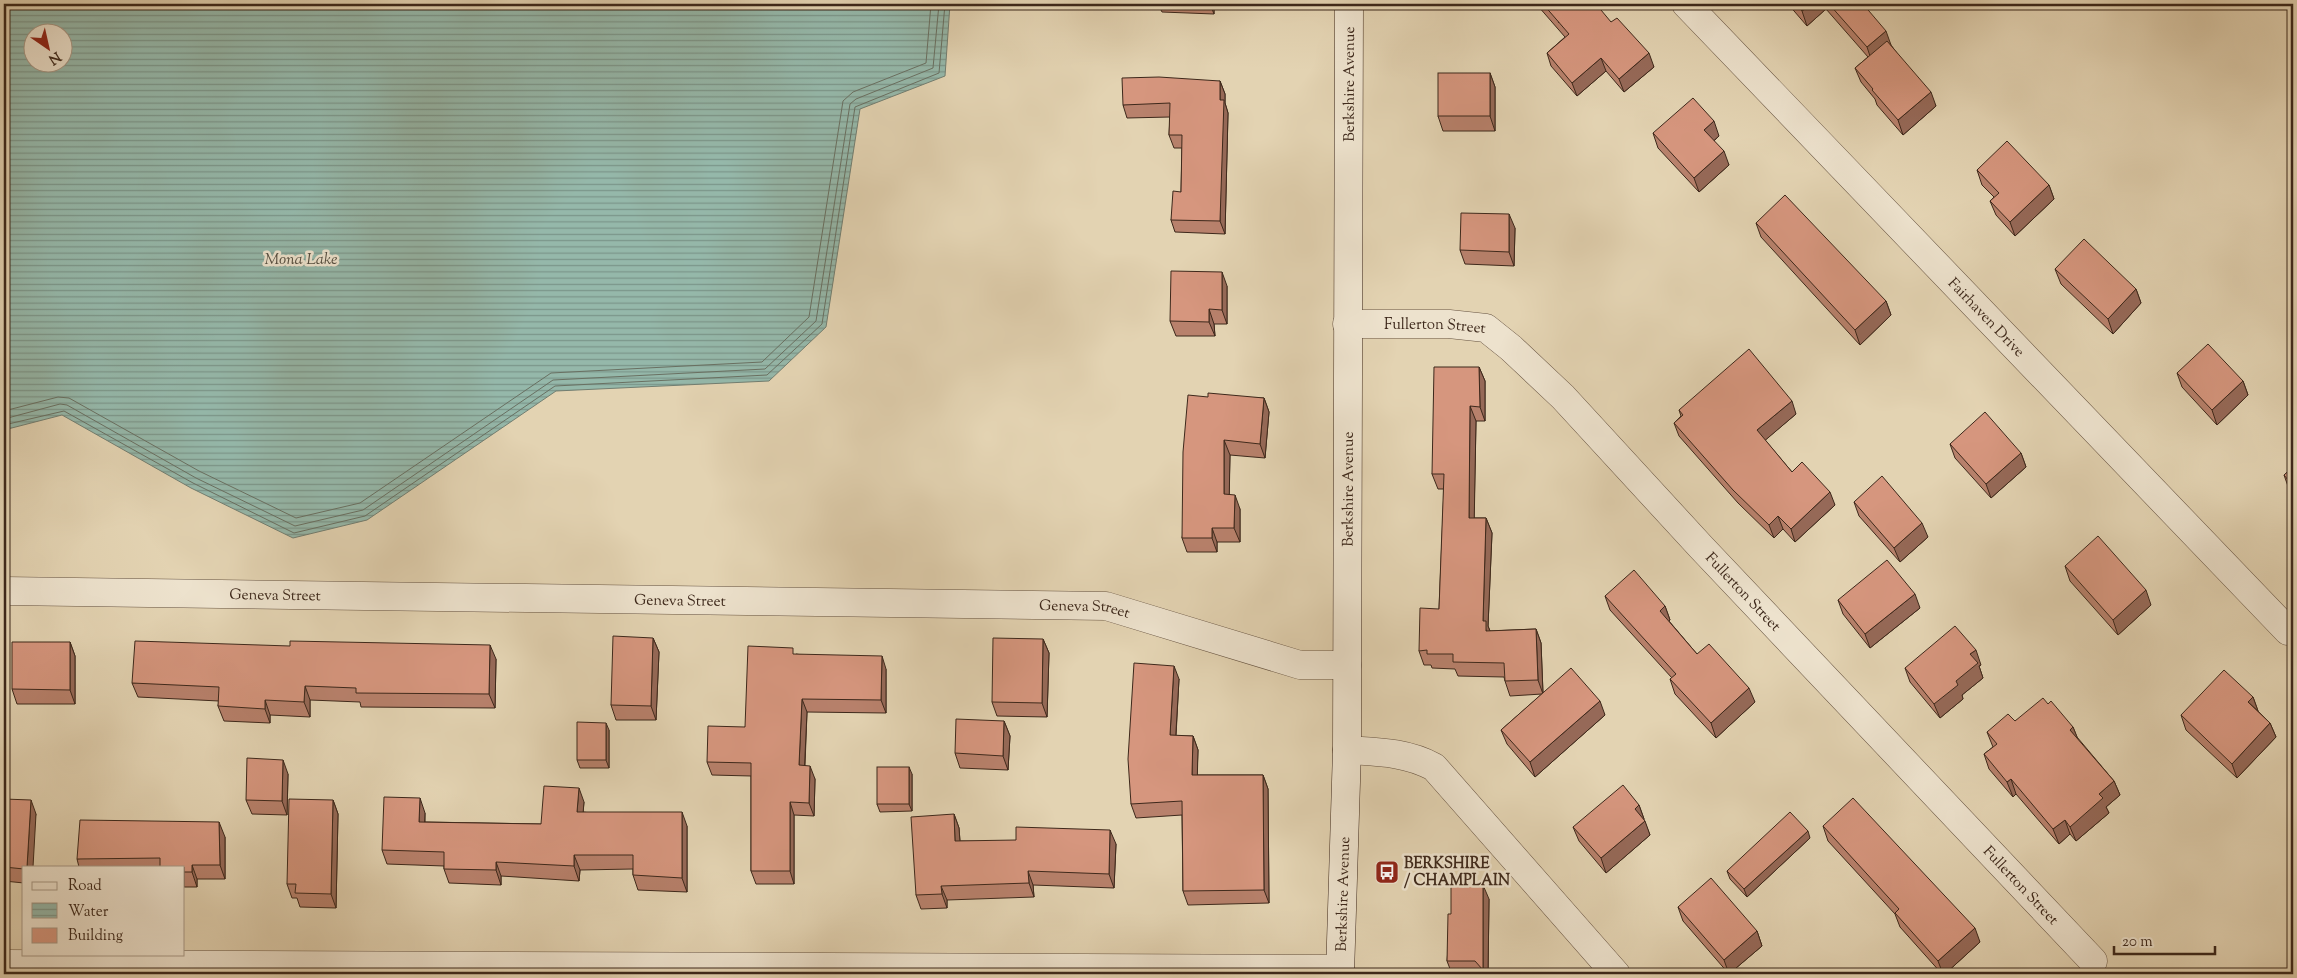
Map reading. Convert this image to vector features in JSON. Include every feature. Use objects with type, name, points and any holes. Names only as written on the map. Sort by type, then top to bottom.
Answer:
[{"type":"street","name":"Berkshire Avenue","points":[[1340,972],[1347,750],[1349,4]]},
{"type":"street","name":"Fairhaven Drive","points":[[1686,4],[2288,630]]},
{"type":"street","name":"Fullerton Street","points":[[1347,324],[1449,324],[1486,328],[1511,348],[1563,397],[1701,547],[2093,960]]},
{"type":"street","name":"Geneva Street","points":[[4,591],[1106,606],[1300,665],[1347,665]]},
{"type":"street","points":[[1347,750],[1393,752],[1417,758],[1434,767],[1616,974]]},
{"type":"street","points":[[4,964],[1340,972]]},
{"type":"water","name":"Mona Lake","points":[[4,4],[950,4],[945,76],[860,109],[826,327],[769,381],[556,391],[367,520],[293,538],[191,488],[62,415],[4,430]]},
{"type":"building","points":[[1543,4],[1554,4],[1554,9],[1560,4],[1596,4],[1611,22],[1617,18],[1649,53],[1619,79],[1601,58],[1572,83],[1547,53],[1569,34]]},
{"type":"building","points":[[1795,4],[1811,4],[1802,11]]},
{"type":"building","points":[[1829,4],[1863,4],[1886,31],[1867,47]]},
{"type":"building","points":[[1887,41],[1931,92],[1898,120],[1855,68]]},
{"type":"building","points":[[1438,73],[1490,73],[1490,116],[1438,116]]},
{"type":"building","points":[[1159,77],[1220,81],[1220,100],[1224,100],[1220,221],[1171,220],[1173,191],[1181,192],[1182,135],[1169,135],[1170,103],[1123,105],[1122,78]]},
{"type":"building","points":[[1693,98],[1714,121],[1704,130],[1724,151],[1694,178],[1653,133]]},
{"type":"building","points":[[2007,141],[2049,185],[2010,222],[1990,201],[1999,193],[1977,170]]},
{"type":"building","points":[[1785,195],[1886,301],[1855,330],[1756,223]]},
{"type":"building","points":[[1461,213],[1509,214],[1509,252],[1460,250]]},
{"type":"building","points":[[2084,239],[2136,289],[2108,319],[2055,269]]},
{"type":"building","points":[[1171,271],[1222,272],[1222,310],[1209,309],[1209,322],[1170,321]]},
{"type":"building","points":[[2208,344],[2243,381],[2212,410],[2177,373]]},
{"type":"building","points":[[1749,349],[1792,401],[1757,430],[1792,472],[1802,462],[1830,492],[1791,529],[1778,516],[1769,525],[1733,490],[1674,423],[1683,415],[1679,410]]},
{"type":"building","points":[[1434,367],[1479,367],[1480,407],[1470,406],[1469,518],[1486,518],[1483,621],[1486,621],[1486,631],[1536,629],[1538,680],[1505,681],[1504,663],[1453,662],[1453,654],[1427,654],[1427,650],[1419,651],[1420,608],[1439,609],[1444,474],[1432,474]]},
{"type":"building","points":[[1208,393],[1264,398],[1260,444],[1224,440],[1224,494],[1235,495],[1234,528],[1212,528],[1212,538],[1182,538],[1183,452],[1188,395],[1208,397]]},
{"type":"building","points":[[1985,412],[2021,453],[1986,484],[1950,444]]},
{"type":"building","points":[[2293,467],[2293,486],[2284,475]]},
{"type":"building","points":[[1882,476],[1922,523],[1894,548],[1854,502]]},
{"type":"building","points":[[2098,536],[2146,590],[2113,620],[2065,566]]},
{"type":"building","points":[[1887,560],[1915,594],[1865,634],[1838,600]]},
{"type":"building","points":[[1634,570],[1665,606],[1660,611],[1697,654],[1709,644],[1749,688],[1711,723],[1670,679],[1676,674],[1605,596]]},
{"type":"building","points":[[1955,626],[1976,650],[1970,654],[1978,663],[1956,681],[1958,685],[1934,704],[1905,668]]},
{"type":"building","points":[[613,636],[653,638],[651,706],[611,705]]},
{"type":"building","points":[[993,638],[1043,639],[1042,703],[992,702]]},
{"type":"building","points":[[135,641],[290,646],[290,641],[490,645],[489,694],[356,693],[356,688],[305,686],[304,702],[265,700],[265,709],[218,706],[219,687],[132,683]]},
{"type":"building","points":[[12,642],[70,642],[70,690],[12,689]]},
{"type":"building","points":[[748,646],[793,648],[793,654],[882,656],[881,700],[802,699],[799,765],[810,766],[809,803],[790,802],[790,871],[751,871],[751,763],[707,762],[708,726],[745,727]]},
{"type":"building","points":[[1134,663],[1174,666],[1170,735],[1193,736],[1192,775],[1263,775],[1264,890],[1183,891],[1182,801],[1131,804],[1128,759]]},
{"type":"building","points":[[1571,668],[1600,701],[1530,762],[1501,730]]},
{"type":"building","points":[[2224,670],[2253,697],[2248,702],[2270,723],[2232,764],[2181,715]]},
{"type":"building","points":[[2043,698],[2048,704],[2051,701],[2073,727],[2070,730],[2114,781],[2099,794],[2103,798],[2070,827],[2065,820],[2053,829],[2011,779],[2007,782],[1984,754],[1997,744],[1987,732],[2008,714],[2015,721]]},
{"type":"building","points":[[956,719],[1004,721],[1003,756],[955,753]]},
{"type":"building","points":[[577,722],[606,723],[606,760],[577,760]]},
{"type":"building","points":[[247,758],[283,760],[282,801],[246,800]]},
{"type":"building","points":[[877,767],[909,767],[909,804],[877,804]]},
{"type":"building","points":[[1623,785],[1639,805],[1635,809],[1645,821],[1601,858],[1573,827]]},
{"type":"building","points":[[544,786],[579,788],[577,812],[682,812],[682,878],[633,875],[633,855],[574,855],[574,866],[496,862],[496,870],[444,869],[444,852],[382,850],[384,797],[420,798],[419,822],[541,824]]},
{"type":"building","points":[[1853,798],[1975,928],[1938,961],[1895,913],[1899,909],[1823,826]]},
{"type":"building","points":[[4,799],[31,800],[27,866],[22,866],[22,869],[4,867]]},
{"type":"building","points":[[289,799],[333,800],[331,894],[295,893],[296,884],[287,884]]},
{"type":"building","points":[[1790,812],[1808,831],[1744,889],[1727,871]]},
{"type":"building","points":[[954,814],[955,841],[1016,840],[1016,827],[1110,830],[1109,874],[1028,871],[1029,883],[941,886],[942,894],[916,895],[911,817]]},
{"type":"building","points":[[80,820],[219,822],[220,865],[192,865],[192,872],[185,872],[185,866],[160,866],[160,858],[77,859]]},
{"type":"building","points":[[1711,878],[1757,931],[1724,960],[1678,907]]},
{"type":"building","points":[[1451,885],[1483,885],[1483,970],[1475,961],[1447,961],[1448,914],[1451,914]]},
{"type":"place","name":"BERKSHIRE / CHAMPLAIN","points":[[1387,872]]}]
